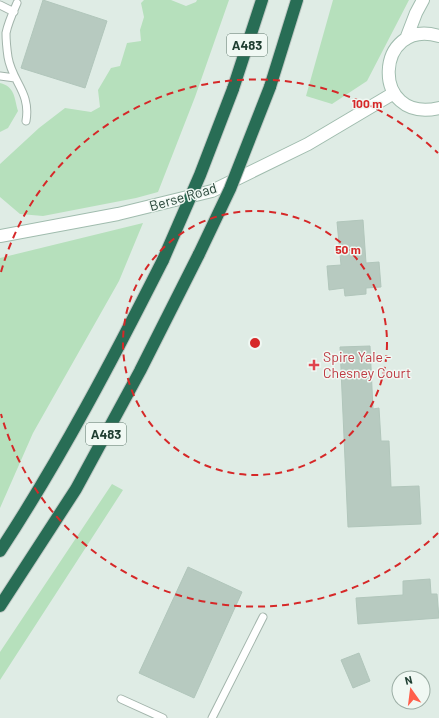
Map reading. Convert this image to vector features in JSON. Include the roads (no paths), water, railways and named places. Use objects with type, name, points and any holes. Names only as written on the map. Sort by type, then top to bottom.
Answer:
[{"type":"highway","name":"A483","points":[[0,551],[77,425],[163,260],[200,175],[233,89],[262,0]]},
{"type":"highway","name":"A483","points":[[0,606],[76,489],[140,371],[199,254],[230,189],[270,87],[297,0]]},
{"type":"main road","points":[[406,39],[416,12],[423,0]]},
{"type":"main road","points":[[439,36],[431,34],[418,35],[406,39],[397,47],[390,58],[388,70],[389,82],[394,93],[403,103],[415,109],[428,110],[439,108]]},
{"type":"main road","name":"Berse Road","points":[[0,236],[118,214],[212,191],[308,144],[394,93]]},
{"type":"lane","points":[[17,3],[6,32],[8,58],[15,78],[24,94],[28,112],[26,121]]},
{"type":"lane","points":[[0,5],[14,12]]},
{"type":"lane","points":[[0,76],[15,78]]},
{"type":"lane","points":[[212,718],[264,617]]},
{"type":"lane","points":[[122,699],[163,718]]},
{"type":"place","name":"Spire Yale - Chesney Court","points":[[314,365]]}]
